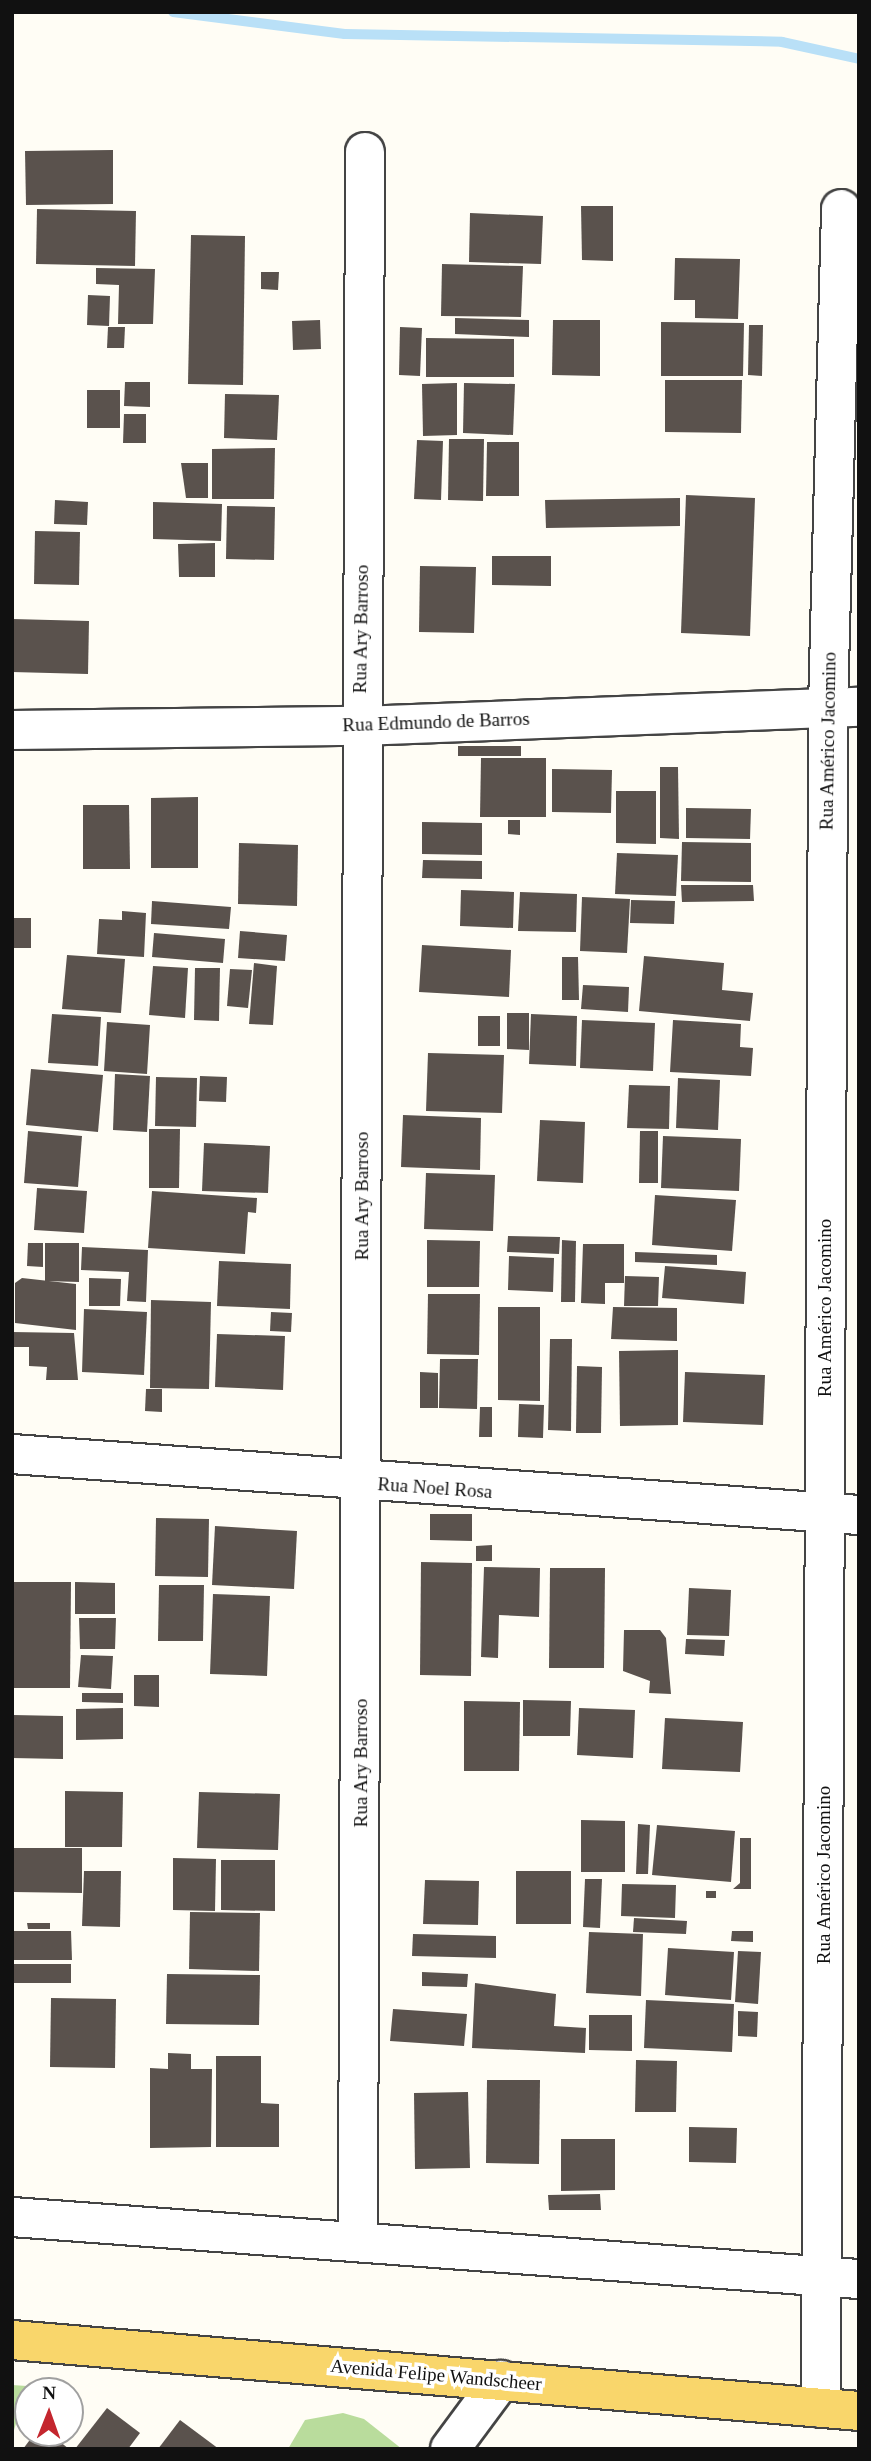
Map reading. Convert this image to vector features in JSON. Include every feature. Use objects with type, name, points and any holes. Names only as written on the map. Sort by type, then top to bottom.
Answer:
[{"type":"main road","name":"Avenida Felipe Wandscheer","points":[[12,2340],[859,2411]]},
{"type":"street","name":"Rua Ary Barroso","points":[[358,2240],[363,1484],[360,726],[365,152]]},
{"type":"street","name":"Rua Américo Jacomino","points":[[821,2408],[841,2278],[841,209]]},
{"type":"street","name":"Rua Edmundo de Barros","points":[[12,730],[360,726],[843,707]]},
{"type":"street","name":"Rua Noel Rosa","points":[[12,1454],[363,1484],[842,1514]]},
{"type":"street","points":[[12,2217],[358,2240],[841,2278]]},
{"type":"street","points":[[450,2449],[501,2380]]},
{"type":"green space","points":[[12,2385],[14,2430],[12,2437]]},
{"type":"green space","points":[[343,2413],[364,2419],[402,2449],[288,2449],[305,2420]]},
{"type":"building","points":[[113,150],[113,204],[26,205],[25,151]]},
{"type":"building","points":[[581,206],[613,206],[613,261],[582,260]]},
{"type":"building","points":[[37,209],[136,211],[135,266],[36,264]]},
{"type":"building","points":[[470,213],[543,216],[541,264],[469,262]]},
{"type":"building","points":[[191,235],[245,236],[243,385],[188,384]]},
{"type":"building","points":[[675,258],[740,259],[738,319],[695,318],[695,300],[674,300]]},
{"type":"building","points":[[442,264],[523,266],[521,317],[441,316]]},
{"type":"building","points":[[96,268],[155,269],[153,324],[118,324],[119,285],[96,284]]},
{"type":"building","points":[[261,272],[279,272],[278,290],[261,289]]},
{"type":"building","points":[[88,295],[110,296],[109,326],[87,325]]},
{"type":"building","points":[[455,318],[529,320],[529,337],[455,334]]},
{"type":"building","points":[[320,320],[321,349],[293,350],[292,321]]},
{"type":"building","points":[[553,320],[600,320],[600,376],[552,375]]},
{"type":"building","points":[[661,322],[744,323],[743,376],[661,376]]},
{"type":"building","points":[[749,325],[763,325],[762,376],[748,375]]},
{"type":"building","points":[[108,327],[125,327],[124,348],[107,348]]},
{"type":"building","points":[[400,327],[422,328],[420,376],[399,375]]},
{"type":"building","points":[[426,338],[514,339],[514,377],[426,377]]},
{"type":"building","points":[[665,380],[742,380],[741,433],[665,432]]},
{"type":"building","points":[[125,382],[150,382],[150,407],[124,406]]},
{"type":"building","points":[[457,383],[457,435],[423,436],[422,384]]},
{"type":"building","points":[[464,383],[515,384],[513,435],[463,433]]},
{"type":"building","points":[[87,390],[120,390],[120,428],[87,428]]},
{"type":"building","points":[[225,394],[279,395],[277,440],[224,438]]},
{"type":"building","points":[[124,414],[146,414],[146,443],[123,443]]},
{"type":"building","points":[[449,439],[484,439],[483,501],[448,500]]},
{"type":"building","points":[[417,440],[443,441],[441,500],[414,499]]},
{"type":"building","points":[[487,442],[519,442],[519,496],[486,496]]},
{"type":"building","points":[[275,448],[274,499],[212,499],[212,449]]},
{"type":"building","points":[[181,463],[208,463],[208,498],[186,498]]},
{"type":"building","points":[[686,495],[755,498],[750,636],[681,633]]},
{"type":"building","points":[[680,498],[680,526],[546,528],[545,500]]},
{"type":"building","points":[[55,500],[88,502],[87,525],[54,524]]},
{"type":"building","points":[[153,502],[222,504],[221,541],[153,539]]},
{"type":"building","points":[[227,506],[275,507],[274,560],[226,559]]},
{"type":"building","points":[[35,531],[80,532],[79,585],[34,584]]},
{"type":"building","points":[[215,543],[215,577],[179,577],[178,544]]},
{"type":"building","points":[[492,556],[551,556],[551,586],[492,585]]},
{"type":"building","points":[[420,566],[476,567],[474,633],[419,632]]},
{"type":"building","points":[[12,619],[89,621],[88,674],[12,672]]},
{"type":"building","points":[[458,746],[521,746],[521,756],[458,756]]},
{"type":"building","points":[[481,758],[546,758],[546,817],[480,817]]},
{"type":"building","points":[[660,767],[678,767],[679,839],[660,838]]},
{"type":"building","points":[[552,769],[612,770],[611,813],[552,812]]},
{"type":"building","points":[[616,791],[656,791],[656,844],[616,843]]},
{"type":"building","points":[[198,797],[198,868],[151,868],[151,798]]},
{"type":"building","points":[[83,805],[129,805],[130,869],[83,869]]},
{"type":"building","points":[[686,808],[751,809],[750,839],[686,838]]},
{"type":"building","points":[[508,820],[520,820],[520,835],[508,834]]},
{"type":"building","points":[[422,822],[482,823],[482,855],[422,854]]},
{"type":"building","points":[[682,842],[751,843],[751,882],[681,881]]},
{"type":"building","points":[[239,843],[298,845],[297,906],[238,904]]},
{"type":"building","points":[[617,853],[678,855],[676,896],[615,894]]},
{"type":"building","points":[[423,860],[482,861],[482,879],[422,878]]},
{"type":"building","points":[[681,885],[753,885],[754,901],[682,902]]},
{"type":"building","points":[[461,890],[514,892],[513,928],[460,926]]},
{"type":"building","points":[[520,892],[577,894],[576,932],[518,931]]},
{"type":"building","points":[[582,897],[630,899],[627,953],[580,951]]},
{"type":"building","points":[[631,900],[675,901],[674,924],[630,923]]},
{"type":"building","points":[[152,901],[231,907],[229,929],[151,924]]},
{"type":"building","points":[[122,911],[146,913],[144,957],[97,954],[99,919],[122,920]]},
{"type":"building","points":[[12,918],[31,918],[31,948],[12,948]]},
{"type":"building","points":[[240,931],[287,935],[285,961],[238,958]]},
{"type":"building","points":[[154,933],[225,939],[223,963],[152,957]]},
{"type":"building","points":[[422,945],[511,950],[509,997],[419,992]]},
{"type":"building","points":[[67,955],[125,959],[121,1013],[62,1009]]},
{"type":"building","points":[[644,956],[724,963],[722,990],[753,993],[750,1021],[639,1011]]},
{"type":"building","points":[[562,957],[578,957],[579,1000],[562,1000]]},
{"type":"building","points":[[254,963],[277,966],[273,1025],[249,1024]]},
{"type":"building","points":[[153,966],[188,968],[185,1018],[149,1015]]},
{"type":"building","points":[[195,968],[220,968],[219,1021],[194,1020]]},
{"type":"building","points":[[230,969],[252,970],[248,1008],[227,1006]]},
{"type":"building","points":[[583,985],[629,987],[628,1012],[581,1009]]},
{"type":"building","points":[[507,1013],[529,1013],[529,1050],[507,1049]]},
{"type":"building","points":[[52,1014],[101,1017],[98,1066],[48,1063]]},
{"type":"building","points":[[531,1014],[577,1016],[576,1066],[529,1064]]},
{"type":"building","points":[[478,1016],[500,1016],[500,1046],[478,1046]]},
{"type":"building","points":[[582,1020],[655,1023],[653,1071],[580,1068]]},
{"type":"building","points":[[673,1020],[741,1024],[740,1047],[753,1048],[751,1076],[670,1072]]},
{"type":"building","points":[[107,1022],[150,1025],[147,1074],[104,1071]]},
{"type":"building","points":[[428,1053],[504,1055],[502,1113],[426,1111]]},
{"type":"building","points":[[31,1069],[103,1075],[98,1132],[26,1125]]},
{"type":"building","points":[[115,1074],[150,1076],[147,1132],[113,1130]]},
{"type":"building","points":[[200,1076],[227,1077],[226,1102],[199,1101]]},
{"type":"building","points":[[156,1077],[197,1078],[196,1127],[155,1126]]},
{"type":"building","points":[[678,1078],[720,1080],[718,1130],[676,1128]]},
{"type":"building","points":[[629,1085],[670,1086],[669,1129],[627,1128]]},
{"type":"building","points":[[403,1115],[481,1118],[480,1170],[401,1167]]},
{"type":"building","points":[[540,1120],[585,1122],[583,1183],[537,1181]]},
{"type":"building","points":[[149,1129],[180,1129],[179,1188],[149,1188]]},
{"type":"building","points":[[28,1131],[82,1136],[78,1187],[24,1183]]},
{"type":"building","points":[[640,1131],[658,1131],[658,1183],[639,1183]]},
{"type":"building","points":[[663,1136],[741,1139],[739,1191],[661,1188]]},
{"type":"building","points":[[204,1143],[270,1146],[268,1193],[202,1191]]},
{"type":"building","points":[[426,1173],[495,1175],[493,1231],[424,1229]]},
{"type":"building","points":[[37,1188],[87,1191],[84,1233],[34,1230]]},
{"type":"building","points":[[152,1191],[257,1198],[256,1213],[248,1212],[245,1254],[148,1248]]},
{"type":"building","points":[[655,1195],[736,1200],[732,1251],[652,1245]]},
{"type":"building","points":[[508,1236],[560,1237],[559,1254],[507,1252]]},
{"type":"building","points":[[427,1240],[480,1241],[479,1287],[427,1287]]},
{"type":"building","points":[[562,1240],[576,1241],[575,1302],[561,1302]]},
{"type":"building","points":[[28,1243],[43,1243],[43,1267],[27,1266]]},
{"type":"building","points":[[45,1243],[79,1243],[79,1282],[45,1281]]},
{"type":"building","points":[[583,1244],[624,1244],[624,1283],[605,1283],[605,1304],[581,1303]]},
{"type":"building","points":[[82,1247],[148,1250],[146,1302],[127,1301],[129,1272],[81,1270]]},
{"type":"building","points":[[635,1252],[717,1255],[717,1265],[635,1262]]},
{"type":"building","points":[[509,1256],[554,1258],[553,1292],[508,1290]]},
{"type":"building","points":[[219,1261],[291,1264],[290,1309],[217,1306]]},
{"type":"building","points":[[665,1266],[746,1272],[744,1304],[662,1298]]},
{"type":"building","points":[[625,1276],[659,1277],[658,1306],[624,1306]]},
{"type":"building","points":[[22,1278],[76,1284],[76,1330],[15,1323],[15,1283]]},
{"type":"building","points":[[89,1278],[121,1279],[120,1306],[89,1306]]},
{"type":"building","points":[[428,1294],[480,1294],[479,1355],[427,1354]]},
{"type":"building","points":[[151,1300],[211,1302],[209,1389],[150,1388]]},
{"type":"building","points":[[498,1307],[540,1307],[540,1401],[498,1400]]},
{"type":"building","points":[[613,1307],[677,1308],[677,1341],[611,1339]]},
{"type":"building","points":[[84,1309],[147,1312],[144,1375],[82,1372]]},
{"type":"building","points":[[271,1312],[292,1313],[291,1332],[270,1331]]},
{"type":"building","points":[[12,1332],[74,1333],[78,1380],[46,1380],[47,1367],[29,1366],[29,1347],[12,1347]]},
{"type":"building","points":[[217,1334],[285,1336],[283,1390],[215,1387]]},
{"type":"building","points":[[550,1339],[572,1339],[571,1431],[548,1430]]},
{"type":"building","points":[[678,1350],[678,1425],[620,1426],[619,1351]]},
{"type":"building","points":[[440,1359],[478,1359],[477,1409],[439,1408]]},
{"type":"building","points":[[577,1366],[602,1367],[601,1433],[576,1433]]},
{"type":"building","points":[[420,1372],[438,1373],[438,1408],[420,1408]]},
{"type":"building","points":[[685,1372],[765,1375],[763,1425],[683,1422]]},
{"type":"building","points":[[146,1389],[162,1389],[162,1412],[145,1411]]},
{"type":"building","points":[[519,1404],[544,1405],[543,1438],[518,1437]]},
{"type":"building","points":[[480,1407],[492,1407],[492,1437],[479,1437]]},
{"type":"building","points":[[430,1514],[472,1514],[472,1541],[430,1540]]},
{"type":"building","points":[[156,1518],[209,1519],[208,1577],[155,1576]]},
{"type":"building","points":[[215,1526],[297,1531],[294,1589],[212,1585]]},
{"type":"building","points":[[492,1545],[492,1561],[476,1561],[476,1546]]},
{"type":"building","points":[[421,1562],[472,1563],[471,1676],[420,1675]]},
{"type":"building","points":[[484,1567],[540,1568],[539,1617],[499,1615],[498,1658],[481,1657]]},
{"type":"building","points":[[550,1568],[605,1568],[604,1668],[549,1668]]},
{"type":"building","points":[[14,1582],[71,1582],[70,1688],[14,1688]]},
{"type":"building","points":[[75,1582],[115,1583],[115,1614],[75,1614]]},
{"type":"building","points":[[159,1585],[204,1585],[203,1641],[158,1641]]},
{"type":"building","points":[[689,1588],[731,1590],[729,1636],[687,1635]]},
{"type":"building","points":[[213,1594],[270,1596],[267,1676],[210,1674]]},
{"type":"building","points":[[79,1618],[116,1618],[115,1649],[80,1649]]},
{"type":"building","points":[[624,1630],[660,1630],[666,1638],[671,1694],[649,1693],[650,1681],[623,1671]]},
{"type":"building","points":[[686,1639],[725,1640],[724,1656],[685,1654]]},
{"type":"building","points":[[81,1655],[113,1656],[111,1689],[78,1687]]},
{"type":"building","points":[[134,1675],[159,1675],[159,1707],[134,1706]]},
{"type":"building","points":[[82,1693],[123,1693],[123,1703],[82,1702]]},
{"type":"building","points":[[523,1700],[571,1701],[570,1736],[523,1736]]},
{"type":"building","points":[[464,1701],[520,1702],[519,1771],[464,1771]]},
{"type":"building","points":[[123,1708],[123,1739],[76,1740],[76,1709]]},
{"type":"building","points":[[579,1708],[635,1710],[633,1758],[577,1755]]},
{"type":"building","points":[[13,1715],[63,1716],[63,1759],[12,1758]]},
{"type":"building","points":[[665,1718],[743,1722],[740,1772],[662,1769]]},
{"type":"building","points":[[65,1791],[123,1792],[122,1847],[65,1847]]},
{"type":"building","points":[[199,1792],[280,1794],[278,1850],[197,1848]]},
{"type":"building","points":[[581,1820],[625,1821],[625,1872],[581,1872]]},
{"type":"building","points":[[638,1824],[650,1825],[648,1874],[636,1874]]},
{"type":"building","points":[[657,1825],[735,1831],[731,1882],[652,1875]]},
{"type":"building","points":[[740,1838],[751,1838],[751,1889],[733,1889],[740,1883]]},
{"type":"building","points":[[13,1848],[82,1848],[82,1893],[13,1892]]},
{"type":"building","points":[[173,1858],[216,1859],[215,1911],[173,1910]]},
{"type":"building","points":[[221,1860],[275,1860],[275,1911],[221,1910]]},
{"type":"building","points":[[84,1871],[121,1871],[120,1927],[82,1926]]},
{"type":"building","points":[[516,1871],[571,1871],[571,1924],[516,1924]]},
{"type":"building","points":[[585,1879],[602,1879],[600,1928],[583,1927]]},
{"type":"building","points":[[425,1880],[479,1881],[478,1925],[423,1924]]},
{"type":"building","points":[[622,1884],[676,1885],[675,1918],[621,1916]]},
{"type":"building","points":[[706,1891],[716,1891],[716,1898],[706,1898]]},
{"type":"building","points":[[190,1912],[260,1913],[259,1971],[189,1969]]},
{"type":"building","points":[[634,1918],[687,1921],[686,1934],[633,1932]]},
{"type":"building","points":[[27,1923],[50,1923],[50,1929],[28,1929]]},
{"type":"building","points":[[12,1931],[71,1931],[72,1960],[12,1960]]},
{"type":"building","points":[[732,1931],[753,1931],[753,1942],[731,1941]]},
{"type":"building","points":[[589,1932],[643,1934],[641,1996],[586,1993]]},
{"type":"building","points":[[413,1934],[496,1936],[496,1958],[412,1956]]},
{"type":"building","points":[[668,1948],[734,1952],[731,2000],[665,1995]]},
{"type":"building","points":[[738,1951],[761,1952],[758,2004],[735,2002]]},
{"type":"building","points":[[12,1964],[71,1964],[71,1983],[12,1983]]},
{"type":"building","points":[[422,1972],[468,1974],[467,1987],[422,1986]]},
{"type":"building","points":[[167,1974],[260,1975],[259,2025],[166,2024]]},
{"type":"building","points":[[475,1983],[556,1994],[554,2026],[586,2028],[585,2053],[472,2048]]},
{"type":"building","points":[[51,1998],[116,1999],[115,2068],[50,2067]]},
{"type":"building","points":[[646,2000],[734,2004],[732,2052],[644,2048]]},
{"type":"building","points":[[393,2009],[467,2014],[464,2046],[390,2041]]},
{"type":"building","points":[[738,2011],[758,2012],[757,2037],[738,2036]]},
{"type":"building","points":[[589,2015],[632,2015],[632,2051],[589,2050]]},
{"type":"building","points":[[168,2053],[191,2054],[191,2069],[212,2069],[211,2147],[150,2148],[150,2068],[168,2069]]},
{"type":"building","points":[[216,2056],[261,2056],[261,2103],[279,2104],[279,2147],[216,2147]]},
{"type":"building","points":[[636,2060],[677,2061],[676,2112],[635,2112]]},
{"type":"building","points":[[487,2080],[540,2080],[539,2164],[486,2163]]},
{"type":"building","points":[[468,2092],[470,2168],[415,2169],[414,2093]]},
{"type":"building","points":[[689,2127],[737,2128],[736,2163],[689,2162]]},
{"type":"building","points":[[561,2139],[615,2139],[615,2190],[561,2191]]},
{"type":"building","points":[[600,2194],[601,2210],[549,2210],[548,2195]]},
{"type":"building","points":[[107,2408],[140,2433],[128,2449],[75,2449],[84,2447],[84,2437]]},
{"type":"building","points":[[180,2420],[219,2449],[158,2449]]},
{"type":"building","points":[[66,2447],[69,2449],[23,2449]]},
{"type":"waterway","points":[[173,12],[345,34],[782,42],[859,59]]}]
